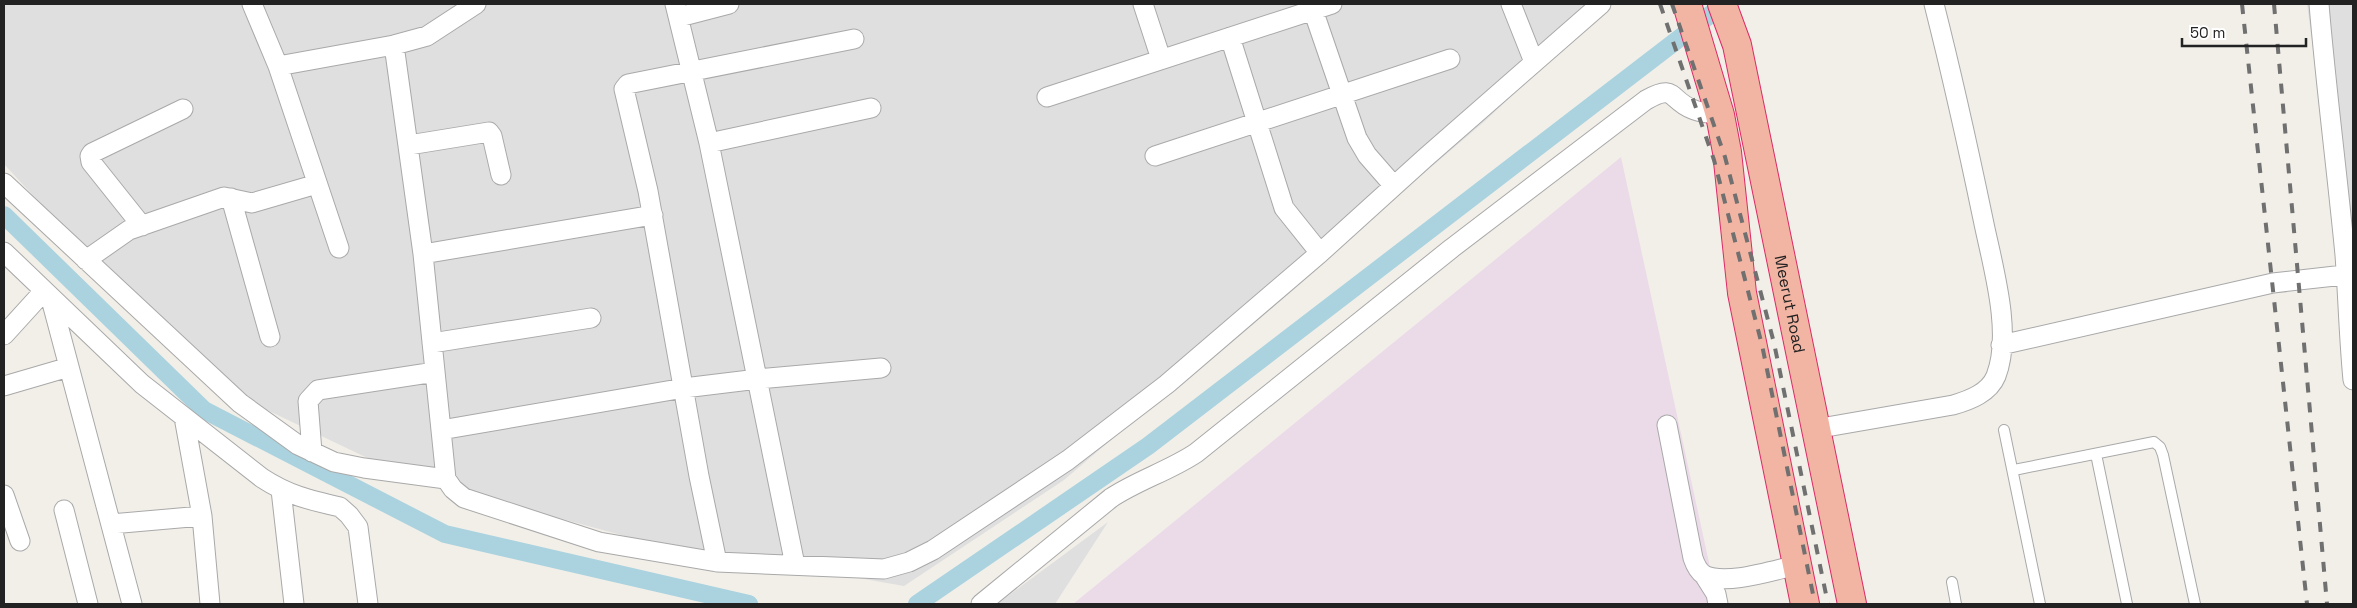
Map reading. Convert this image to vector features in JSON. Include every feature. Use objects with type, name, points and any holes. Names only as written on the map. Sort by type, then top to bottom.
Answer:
[{"type":"highway","points":[[1687,4],[1720,115],[1727,152],[1742,292],[1805,604]]},
{"type":"highway","name":"Meerut Road","points":[[1722,4],[1737,45],[1852,604]]},
{"type":"street","points":[[252,4],[278,66],[339,248]]},
{"type":"street","points":[[278,66],[394,45],[434,32],[476,4]]},
{"type":"street","points":[[730,4],[677,10],[709,143],[795,565]]},
{"type":"street","points":[[1143,4],[1161,59]]},
{"type":"street","points":[[1046,97],[1230,37],[1312,7],[1332,4]]},
{"type":"street","points":[[1511,4],[1534,62]]},
{"type":"street","points":[[394,45],[423,254],[446,479],[453,489],[464,498],[599,542],[717,562],[884,569],[910,562],[934,550],[1068,460],[1167,384],[1320,253],[1601,4]]},
{"type":"street","points":[[1815,429],[1953,405],[1973,399],[1984,391],[1996,377],[2001,345],[1997,289],[1963,120],[1934,4]]},
{"type":"street","points":[[2319,4],[2326,90],[2349,274],[2353,380]]},
{"type":"street","points":[[1312,7],[1361,146],[1394,186]]},
{"type":"street","points":[[1230,37],[1284,208],[1320,253]]},
{"type":"street","points":[[717,562],[699,476],[653,215],[624,88],[628,84],[854,39]]},
{"type":"street","points":[[1155,156],[1450,59]]},
{"type":"street","points":[[981,604],[1111,498],[1126,488],[1178,465],[1196,453],[1452,248],[1646,100],[1660,93],[1668,93],[1676,96],[1692,109],[1720,115]]},
{"type":"street","points":[[709,143],[871,108]]},
{"type":"street","points":[[142,226],[91,162],[90,156],[92,153],[183,109]]},
{"type":"street","points":[[409,145],[489,132],[492,136],[500,175]]},
{"type":"street","points":[[4,183],[240,403],[298,445],[334,462],[446,479]]},
{"type":"street","points":[[86,260],[121,234],[224,197],[252,203],[317,184]]},
{"type":"street","points":[[231,198],[270,337]]},
{"type":"street","points":[[423,254],[653,215]]},
{"type":"street","points":[[4,253],[142,384],[184,417],[281,490],[297,497],[340,507],[350,514],[358,527],[368,604]]},
{"type":"street","points":[[2001,345],[2273,283],[2349,274]]},
{"type":"street","points":[[4,335],[47,295]]},
{"type":"street","points":[[47,295],[69,367],[132,604]]},
{"type":"street","points":[[432,343],[591,318]]},
{"type":"street","points":[[4,386],[69,367]]},
{"type":"street","points":[[441,430],[684,388],[880,368]]},
{"type":"street","points":[[312,452],[308,401],[318,390],[435,372]]},
{"type":"street","points":[[184,417],[202,516],[210,604]]},
{"type":"street","points":[[1667,425],[1693,558],[1697,568],[1704,575],[1716,594],[1718,604]]},
{"type":"street","points":[[281,490],[294,604]]},
{"type":"street","points":[[4,495],[8,518],[20,541]]},
{"type":"street","points":[[64,510],[88,604]]},
{"type":"street","points":[[112,524],[202,516]]},
{"type":"street","points":[[1704,575],[1732,579],[1797,565]]},
{"type":"lane","points":[[2004,430],[2014,470],[2040,604]]},
{"type":"lane","points":[[2014,470],[2146,442],[2154,442],[2160,447],[2196,604]]},
{"type":"lane","points":[[2096,454],[2127,604]]},
{"type":"lane","points":[[1952,582],[1956,604]]},
{"type":"shaded area","points":[[4,4],[1609,4],[1485,121],[1064,480],[904,586],[632,538],[405,476],[242,398],[72,238],[4,164]]},
{"type":"shaded area","points":[[2307,4],[2353,4],[2353,348]]},
{"type":"shaded area","points":[[1621,157],[1718,604],[1073,604],[1154,538]]},
{"type":"shaded area","points":[[1108,522],[1055,604],[997,604]]},
{"type":"waterway","points":[[917,604],[1148,446],[1724,4]]},
{"type":"waterway","points":[[4,215],[204,410],[445,534],[749,604]]},
{"type":"railway","points":[[1660,4],[1714,160],[1762,345],[1815,604]]},
{"type":"railway","points":[[1672,4],[1725,157],[1774,343],[1828,604]]},
{"type":"railway","points":[[2242,4],[2307,604]]},
{"type":"railway","points":[[2274,4],[2327,604]]}]
